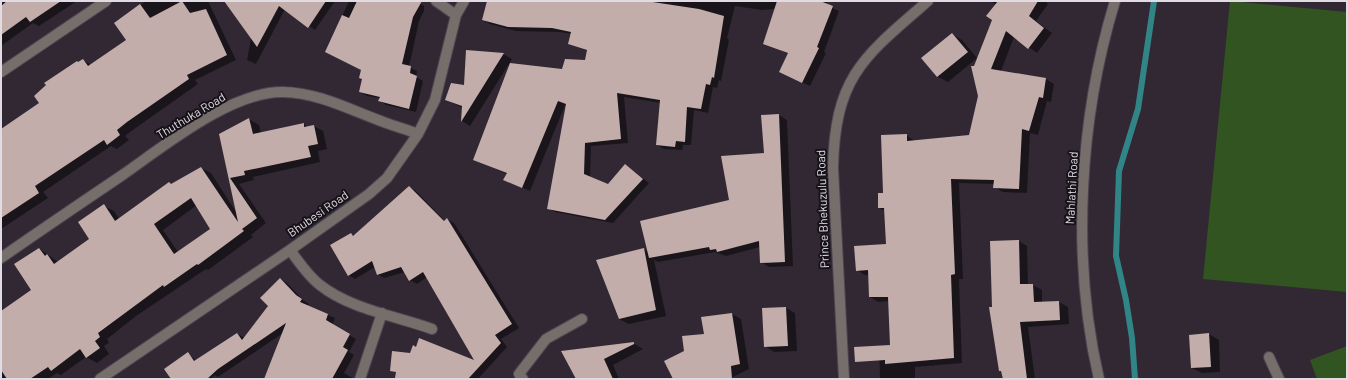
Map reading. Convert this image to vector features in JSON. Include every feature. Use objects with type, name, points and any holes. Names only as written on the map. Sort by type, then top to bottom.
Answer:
[{"type":"street","points":[[1,72],[106,1]]},
{"type":"street","points":[[436,1],[456,15]]},
{"type":"street","name":"Bhubesi Road","points":[[100,379],[290,250],[369,194],[387,178],[418,134],[435,100],[456,15],[464,1]]},
{"type":"street","name":"Prince Bhekuzulu Road","points":[[844,379],[833,168],[833,140],[838,114],[845,91],[856,70],[867,56],[928,1]]},
{"type":"street","name":"Mahlathi Road","points":[[1098,379],[1092,348],[1083,262],[1084,179],[1092,104],[1108,25],[1115,1]]},
{"type":"street","name":"Thuthuka Road","points":[[1,258],[220,110],[261,95],[281,92],[314,96],[333,101],[381,121],[418,134]]},
{"type":"street","points":[[290,250],[320,285],[351,303],[432,330]]},
{"type":"street","points":[[360,379],[382,313]]},
{"type":"street","points":[[523,379],[519,374],[546,339],[582,319]]},
{"type":"street","points":[[1269,357],[1280,379]]},
{"type":"green space","points":[[1230,1],[1347,12],[1347,292],[1203,279]]},
{"type":"green space","points":[[1347,346],[1347,379],[1317,379],[1310,360]]},
{"type":"building","points":[[7,1],[61,1],[30,22],[26,17],[1,35],[1,6]]},
{"type":"building","points":[[182,1],[190,13],[206,9],[227,55],[187,75],[189,79],[117,130],[120,135],[107,145],[104,140],[35,186],[39,193],[1,218],[1,129],[39,103],[34,96],[46,85],[44,83],[77,61],[78,62],[83,59],[88,66],[126,40],[114,23],[140,4],[150,18]]},
{"type":"building","points":[[224,1],[326,1],[308,28],[279,6],[257,47]]},
{"type":"building","points":[[357,1],[422,1],[413,17],[402,64],[411,66],[410,73],[417,76],[409,109],[378,101],[380,97],[359,92],[362,79],[359,78],[361,70],[325,52],[342,15],[349,18]]},
{"type":"building","points":[[487,1],[646,1],[699,9],[724,16],[714,78],[712,77],[710,85],[706,84],[701,109],[687,107],[685,142],[676,141],[675,147],[656,145],[660,100],[617,93],[621,139],[585,143],[584,174],[608,184],[625,164],[643,179],[605,220],[547,209],[566,104],[558,101],[522,188],[503,180],[507,173],[473,160],[510,63],[562,69],[565,59],[585,60],[587,50],[568,44],[571,32],[552,28],[508,27],[482,20]]},
{"type":"building","points":[[777,1],[820,1],[833,6],[817,47],[819,48],[802,83],[779,72],[788,53],[763,44]]},
{"type":"building","points":[[998,1],[1038,1],[1029,16],[1044,28],[1028,49],[1006,31],[991,69],[1046,78],[1043,98],[1039,97],[1029,131],[1022,129],[1019,189],[993,188],[994,180],[951,179],[955,274],[951,275],[954,358],[885,364],[885,360],[855,362],[854,347],[890,345],[888,297],[869,297],[868,270],[856,271],[854,246],[886,244],[884,208],[878,208],[878,193],[883,193],[881,135],[907,134],[907,141],[969,135],[978,96],[971,66],[974,66],[992,20],[986,16]]},
{"type":"building","points":[[952,33],[968,52],[937,77],[921,58]]},
{"type":"building","points":[[466,50],[504,53],[461,122],[462,106],[445,100],[451,83],[464,85]]},
{"type":"building","points":[[779,114],[785,262],[760,263],[759,241],[717,252],[716,249],[710,250],[709,247],[649,258],[640,221],[729,200],[721,156],[764,153],[761,115]]},
{"type":"building","points":[[249,118],[253,134],[304,123],[304,127],[314,125],[318,144],[308,146],[311,157],[244,171],[245,175],[230,178],[257,218],[242,229],[244,231],[198,265],[197,264],[164,287],[163,285],[98,333],[100,337],[95,341],[100,348],[86,358],[80,349],[51,371],[48,367],[30,379],[7,379],[1,370],[1,311],[31,290],[14,264],[39,248],[45,256],[47,254],[54,264],[89,239],[78,222],[104,204],[115,221],[169,182],[171,184],[201,167],[238,222],[219,134]],"holes":[[[191,198],[210,229],[174,254],[154,224]]]},
{"type":"building","points":[[409,186],[444,221],[447,218],[512,324],[495,335],[501,343],[468,379],[395,378],[396,372],[390,371],[392,351],[410,353],[413,345],[416,347],[419,338],[474,360],[423,272],[409,281],[401,267],[377,275],[372,261],[348,276],[330,245],[351,233],[353,236]]},
{"type":"building","points":[[1019,240],[1020,284],[1033,284],[1034,302],[1059,301],[1060,320],[1020,322],[1027,379],[1003,379],[1001,371],[999,371],[989,307],[992,307],[990,241]]},
{"type":"building","points":[[644,248],[656,310],[619,319],[596,260]]},
{"type":"building","points":[[280,278],[296,295],[302,299],[300,302],[328,314],[326,320],[350,334],[343,347],[348,350],[332,379],[264,379],[286,323],[218,369],[207,379],[171,379],[164,369],[188,352],[194,361],[237,333],[242,340],[268,306],[260,298]]},
{"type":"building","points":[[786,307],[788,346],[764,347],[762,308]]},
{"type":"building","points":[[732,313],[740,364],[731,366],[732,379],[673,379],[664,361],[684,351],[682,336],[704,334],[701,317]]},
{"type":"building","points":[[1209,333],[1211,367],[1191,368],[1189,335]]},
{"type":"building","points":[[634,342],[634,344],[604,359],[613,379],[576,379],[561,351]]},
{"type":"waterway","points":[[1135,379],[1132,338],[1126,300],[1116,256],[1119,171],[1138,109],[1154,1]]}]
